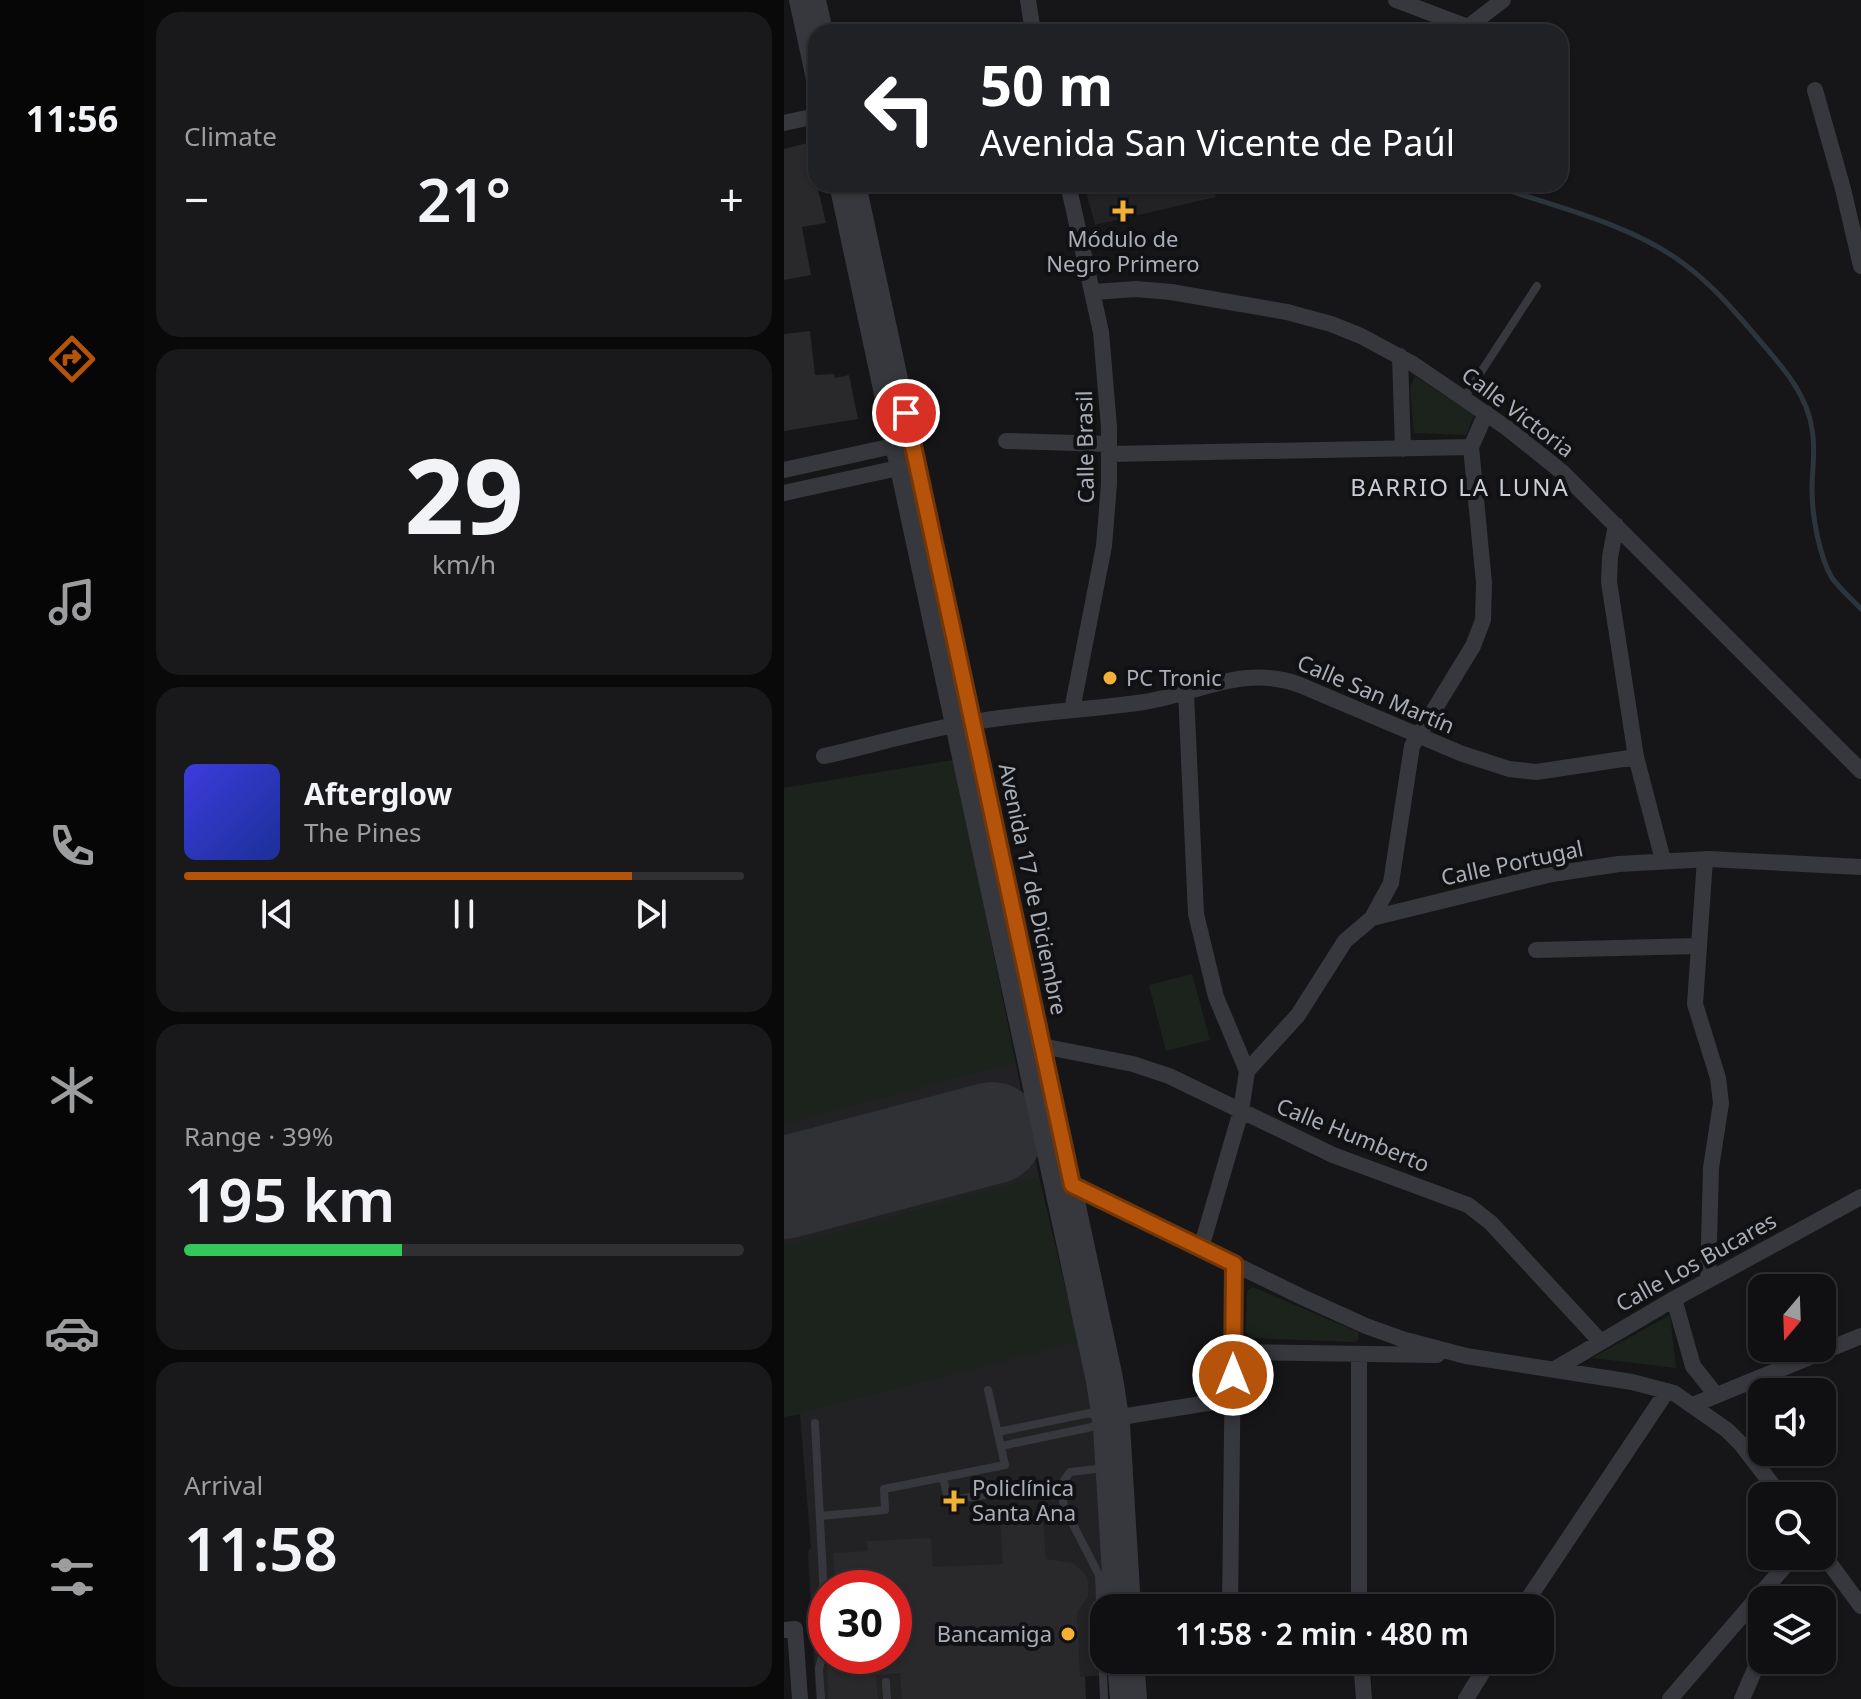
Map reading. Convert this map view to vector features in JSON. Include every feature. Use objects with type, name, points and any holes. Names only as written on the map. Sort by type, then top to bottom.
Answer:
[{"type":"street","points":[[799,0],[808,42]]},
{"type":"street","points":[[816,0],[821,24]]},
{"type":"street","points":[[1028,0],[1032,24]]},
{"type":"street","points":[[1396,0],[1460,24]]},
{"type":"street","points":[[1472,24],[1503,0]]},
{"type":"street","points":[[1815,90],[1861,266]]},
{"type":"street","points":[[784,123],[808,118]]},
{"type":"street","name":"Avenida 17 de Diciembre","points":[[841,192],[909,466],[1096,1381],[1111,1419],[1106,1467],[1113,1594]]},
{"type":"street","name":"Avenida 17 de Diciembre","points":[[857,192],[904,444]]},
{"type":"street","name":"Calle Brasil","points":[[1070,192],[1094,292],[1105,365],[1109,449],[1104,546],[1072,710]]},
{"type":"street","name":"Calle Victoria","points":[[1094,292],[1136,289],[1171,292],[1287,312],[1331,324],[1400,356],[1486,413],[1562,472],[1861,771]]},
{"type":"street","points":[[1400,356],[1403,449]]},
{"type":"street","points":[[1372,918],[1391,883],[1410,757],[1418,734],[1473,646],[1483,620],[1484,583],[1471,447],[1486,413]]},
{"type":"street","points":[[1006,441],[1109,449],[1471,447]]},
{"type":"street","points":[[784,470],[904,444]]},
{"type":"street","points":[[784,493],[909,466]]},
{"type":"street","points":[[1616,525],[1609,582],[1636,757],[1663,860]]},
{"type":"street","name":"Calle San Martín","points":[[824,756],[964,724],[1142,702],[1249,677],[1279,678],[1489,764],[1523,772],[1636,757]]},
{"type":"street","points":[[1186,692],[1196,914],[1216,997],[1247,1071],[1241,1111],[1201,1248]]},
{"type":"street","name":"Avenida 17 de Diciembre","points":[[964,724],[1042,1046],[1072,1185],[1111,1419],[1130,1594]]},
{"type":"street","points":[[1705,859],[1695,1004],[1721,1090],[1711,1168],[1708,1279]]},
{"type":"street","name":"Calle Portugal","points":[[1247,1071],[1298,1015],[1345,941],[1372,918],[1552,874],[1663,860],[1705,859],[1861,867]]},
{"type":"street","points":[[1536,950],[1698,946]]},
{"type":"street","name":"Calle Humberto","points":[[1042,1046],[1133,1064],[1169,1076],[1360,1166],[1478,1210],[1600,1341]]},
{"type":"street","points":[[1072,1185],[1366,1326],[1466,1356],[1632,1382],[1667,1391],[1693,1405],[1741,1444],[1770,1482]]},
{"type":"street","name":"Calle Los Bucares","points":[[1555,1369],[1708,1279],[1861,1197]]},
{"type":"street","points":[[1230,1594],[1234,1264]]},
{"type":"street","points":[[1674,1299],[1693,1366],[1716,1395]]},
{"type":"street","points":[[1693,1405],[1861,1336]]},
{"type":"street","points":[[1233,1352],[1466,1356]]},
{"type":"street","points":[[1359,1354],[1359,1594]]},
{"type":"street","points":[[1531,1594],[1667,1391]]},
{"type":"street","points":[[1111,1419],[1233,1399]]},
{"type":"street","points":[[1835,1570],[1861,1606]]},
{"type":"street","points":[[1670,1699],[1748,1613]]},
{"type":"street","points":[[790,1630],[800,1699]]},
{"type":"street","points":[[1118,1674],[1120,1699]]},
{"type":"street","points":[[1135,1674],[1137,1699]]},
{"type":"street","points":[[1362,1674],[1364,1699]]},
{"type":"street","points":[[1466,1699],[1481,1674]]},
{"type":"street","points":[[1742,1699],[1753,1674]]},
{"type":"lane","points":[[1464,398],[1537,286]]},
{"type":"lane","points":[[820,1516],[885,1510],[884,1489],[1005,1465],[988,1390]]},
{"type":"lane","points":[[998,1432],[1090,1413],[1111,1419]]},
{"type":"lane","points":[[1001,1446],[1092,1427],[1111,1419]]},
{"type":"lane","points":[[815,1423],[823,1570]]},
{"type":"lane","points":[[1104,1699],[1099,1575],[1066,1516],[1061,1485],[1070,1472],[1106,1467]]},
{"type":"lane","points":[[943,1477],[948,1500],[1061,1485]]},
{"type":"lane","points":[[819,1674],[821,1699]]},
{"type":"lane","points":[[886,1682],[887,1699]]},
{"type":"shaded area","name":"Módulo de Negro Primero","points":[[1086,192],[1215,192],[1216,197],[1095,225]]},
{"type":"shaded area","points":[[1415,376],[1474,415],[1466,435],[1414,433],[1410,388]]},
{"type":"shaded area","points":[[954,760],[1039,1177],[1094,1410],[1103,1594],[1090,1594],[1090,1674],[1113,1675],[999,1681],[989,1699],[816,1699],[815,1674],[912,1674],[912,1570],[809,1570],[808,1552],[811,1548],[800,1414],[784,1417],[784,788]]},
{"type":"shaded area","points":[[954,760],[1015,1062],[784,1124],[784,788]]},
{"type":"shaded area","points":[[1192,974],[1210,1040],[1166,1051],[1149,985]]},
{"type":"shaded area","points":[[1039,1177],[1078,1342],[784,1417],[784,1246]]},
{"type":"shaded area","points":[[1253,1287],[1358,1332],[1359,1339],[1354,1342],[1251,1338],[1246,1332],[1247,1295]]},
{"type":"shaded area","points":[[1670,1315],[1676,1368],[1592,1358]]},
{"type":"building","points":[[807,143],[808,192],[819,192],[826,223],[802,227],[811,275],[784,280],[784,149]]},
{"type":"building","points":[[810,331],[815,375],[834,374],[835,378],[849,375],[858,419],[784,431],[784,334]]},
{"type":"building","points":[[1043,1517],[1046,1559],[1073,1563],[1085,1574],[1088,1597],[1077,1613],[1080,1677],[1085,1676],[1086,1699],[902,1699],[900,1674],[912,1674],[912,1570],[834,1570],[833,1553],[868,1551],[867,1541],[931,1538],[933,1567],[1003,1564],[1000,1520]]},
{"type":"building","points":[[827,1674],[888,1674],[876,1675],[878,1699],[828,1699]]},
{"type":"waterway","points":[[1513,192],[1590,217],[1663,250],[1705,282],[1743,321],[1785,372],[1805,404],[1813,437],[1812,500],[1820,547],[1832,578],[1861,609]]},
{"type":"runway","points":[[784,1188],[992,1133]]},
{"type":"place","name":"Módulo de Negro Primero","points":[[1123,211]]},
{"type":"place","name":"PC Tronic","points":[[1110,678]]},
{"type":"place","name":"Policlínica Santa Ana","points":[[954,1501]]},
{"type":"place","name":"Bancamiga","points":[[1068,1634]]},
{"type":"district","name":"BARRIO LA LUNA","points":[[1460,488]]},
{"type":"route","points":[[906,413],[1072,1185],[1234,1264],[1233,1375]]}]
